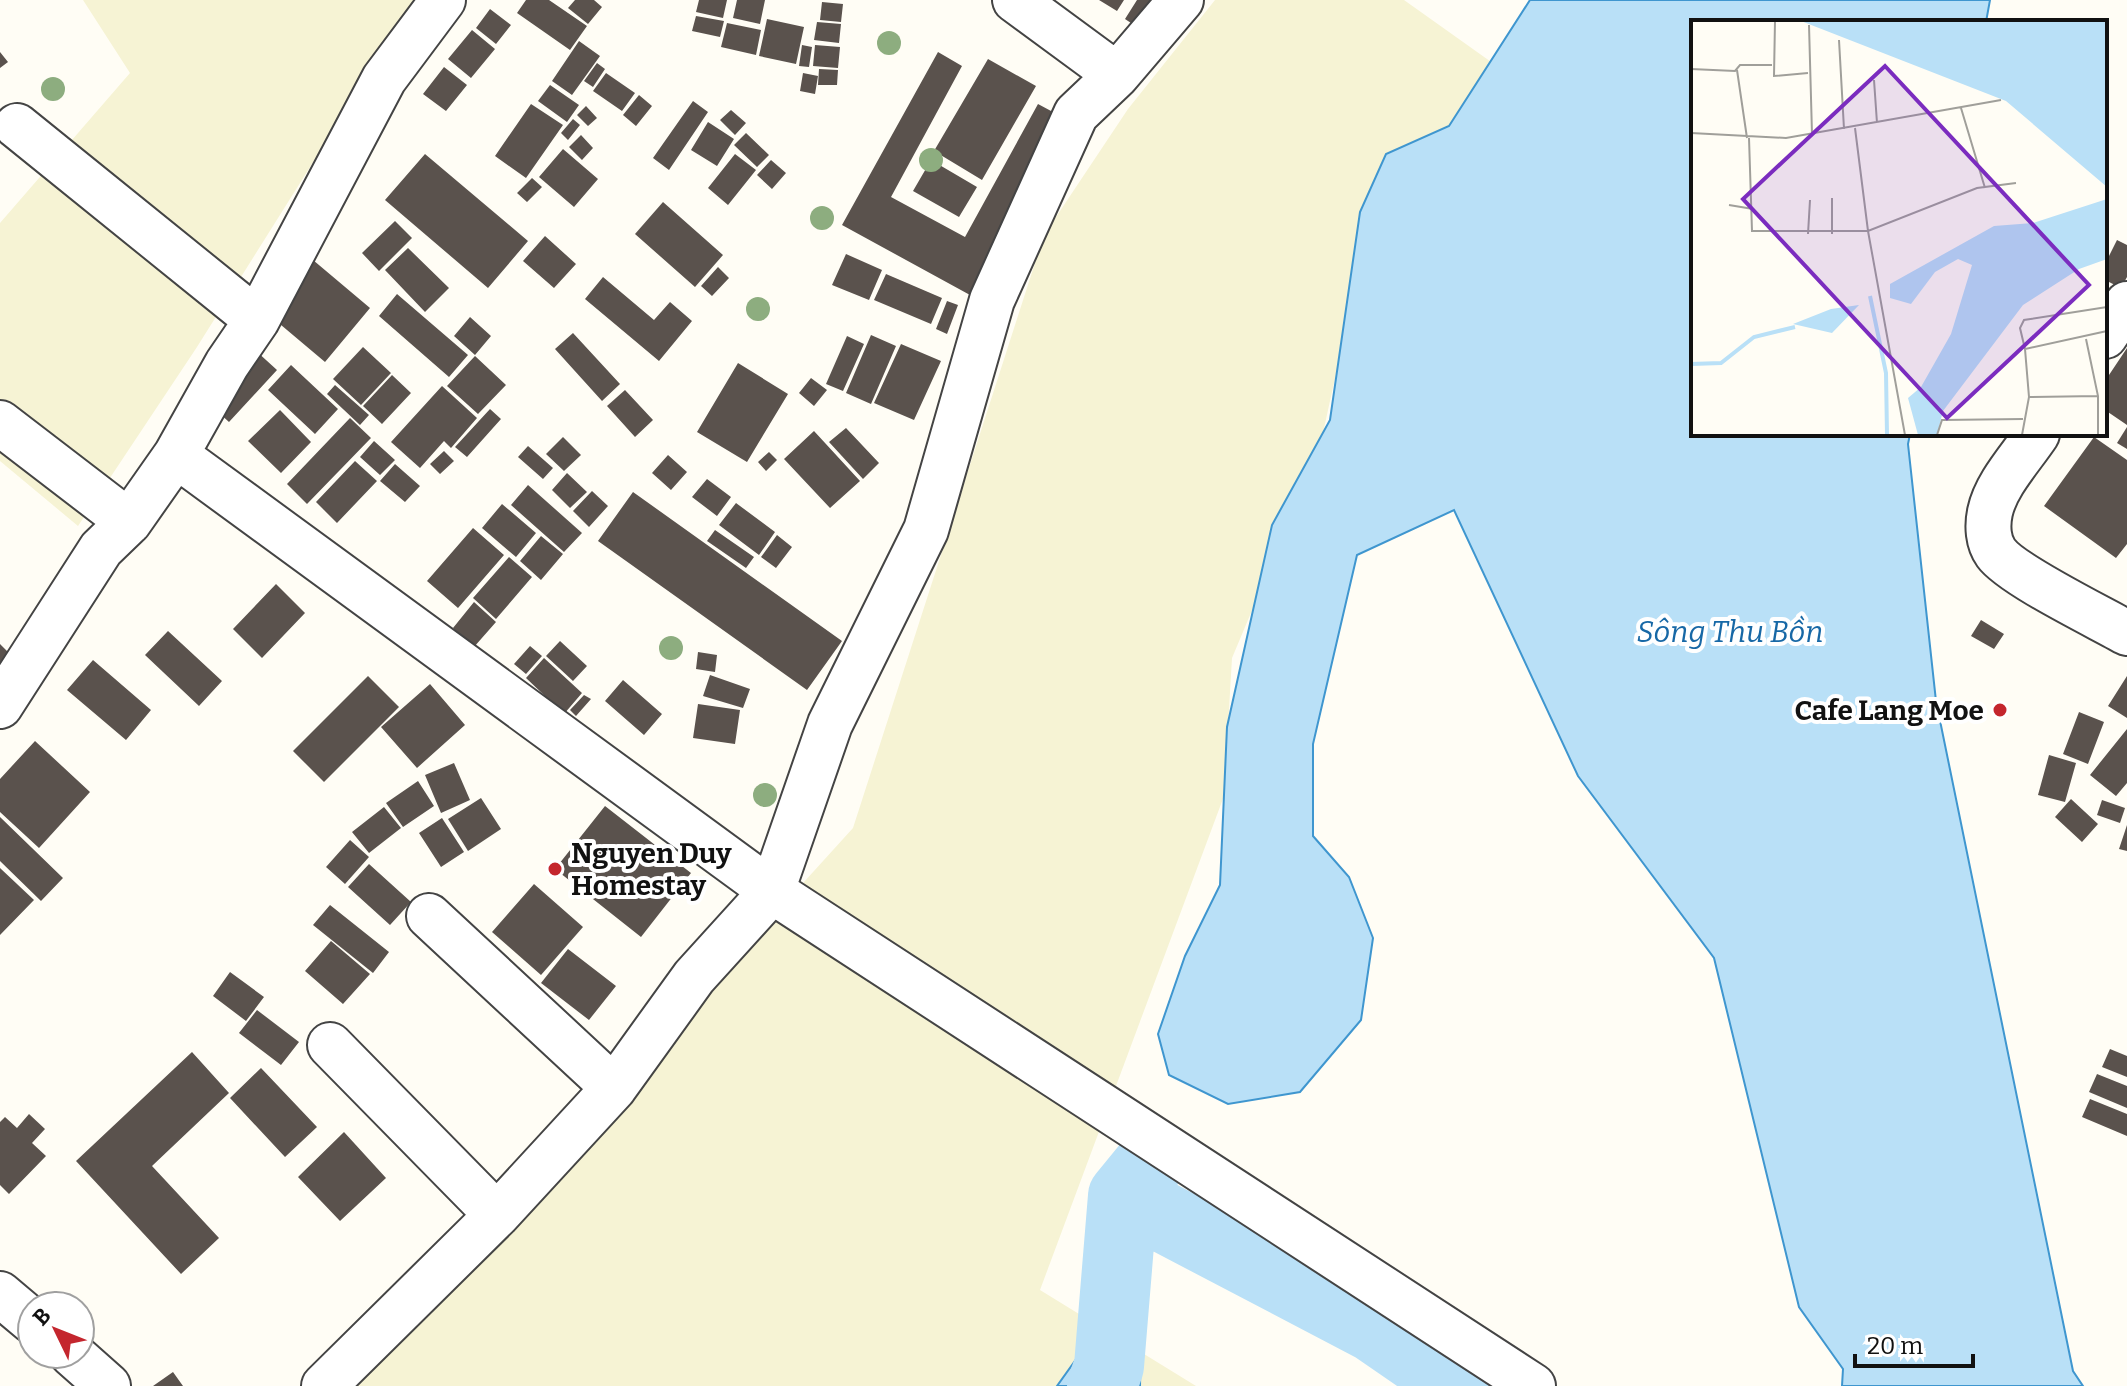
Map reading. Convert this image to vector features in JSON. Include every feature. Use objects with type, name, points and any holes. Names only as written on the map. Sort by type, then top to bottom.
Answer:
[{"type":"street","points":[[0,706],[101,549],[129,522],[176,455],[227,364],[257,320],[384,79],[443,0]]},
{"type":"street","points":[[1015,0],[1117,75]]},
{"type":"street","points":[[324,1386],[497,1215],[614,1088],[694,977],[772,891],[830,724],[926,530],[992,300],[1076,114],[1117,75],[1181,0]]},
{"type":"street","points":[[17,126],[257,320]]},
{"type":"street","points":[[2107,333],[2127,304]]},
{"type":"street","points":[[0,423],[129,522]]},
{"type":"street","points":[[2036,436],[2001,486],[1990,511],[1988,536],[1996,554],[2013,568],[2127,633]]},
{"type":"street","points":[[176,455],[772,891],[1533,1386]]},
{"type":"street","points":[[429,916],[614,1088]]},
{"type":"street","points":[[330,1045],[497,1215]]},
{"type":"street","points":[[0,1294],[16,1308]]},
{"type":"shaded area","points":[[83,0],[415,0],[197,347],[78,526],[0,461],[0,223],[130,73]]},
{"type":"shaded area","points":[[1215,0],[1404,0],[1494,64],[1352,301],[1319,451],[1232,658],[1224,796],[1040,1290],[1196,1386],[347,1386],[853,828],[1044,235],[1128,109]]},
{"type":"water","name":"Sông Thu Bồn","points":[[1530,0],[1990,0],[1986,20],[1691,20],[1691,436],[1910,436],[1936,701],[2073,1371],[2083,1386],[1842,1386],[1843,1369],[1799,1307],[1714,958],[1578,776],[1454,510],[1357,555],[1313,744],[1313,836],[1349,877],[1373,938],[1361,1020],[1300,1092],[1228,1104],[1169,1075],[1158,1034],[1185,956],[1220,885],[1227,727],[1272,525],[1330,420],[1360,212],[1386,154],[1449,126]]},
{"type":"water","points":[[1110,1293],[1115,1295],[1141,1336],[1140,1386],[1057,1386],[1092,1337],[1093,1306]]},
{"type":"building","points":[[526,0],[549,0],[587,26],[570,50],[517,13]]},
{"type":"building","points":[[575,0],[594,0],[602,7],[588,24],[568,8]]},
{"type":"building","points":[[699,0],[727,0],[723,18],[696,12]]},
{"type":"building","points":[[737,0],[765,0],[760,24],[733,18]]},
{"type":"building","points":[[1099,0],[1124,0],[1117,11]]},
{"type":"building","points":[[1137,0],[1163,0],[1143,31],[1125,19]]},
{"type":"building","points":[[822,2],[843,4],[841,22],[820,20]]},
{"type":"building","points":[[490,9],[511,25],[496,44],[476,28]]},
{"type":"building","points":[[696,16],[724,21],[720,37],[692,31]]},
{"type":"building","points":[[767,19],[804,27],[796,64],[759,56]]},
{"type":"building","points":[[817,22],[841,24],[839,43],[814,40]]},
{"type":"building","points":[[727,23],[761,30],[756,55],[721,47]]},
{"type":"building","points":[[472,30],[495,49],[471,78],[448,59]]},
{"type":"building","points":[[579,41],[600,56],[572,95],[552,81]]},
{"type":"building","points":[[802,45],[812,47],[809,67],[799,66]]},
{"type":"building","points":[[815,45],[840,47],[838,68],[813,66]]},
{"type":"building","points":[[0,52],[8,62],[0,68]]},
{"type":"building","points":[[938,52],[962,66],[891,197],[965,237],[1038,104],[1066,119],[970,295],[842,225]]},
{"type":"building","points":[[988,59],[1036,86],[982,180],[934,151]]},
{"type":"building","points":[[597,63],[605,69],[593,87],[584,81]]},
{"type":"building","points":[[444,67],[467,85],[446,111],[423,94]]},
{"type":"building","points":[[819,69],[838,70],[837,85],[818,85]]},
{"type":"building","points":[[606,73],[635,93],[622,111],[593,91]]},
{"type":"building","points":[[803,73],[818,76],[815,94],[800,91]]},
{"type":"building","points":[[550,85],[579,105],[567,122],[538,101]]},
{"type":"building","points":[[639,95],[652,106],[636,126],[623,115]]},
{"type":"building","points":[[693,101],[708,112],[669,170],[653,158]]},
{"type":"building","points":[[531,104],[563,125],[526,178],[495,156]]},
{"type":"building","points":[[586,106],[597,118],[588,126],[577,115]]},
{"type":"building","points":[[731,110],[746,123],[735,135],[720,120]]},
{"type":"building","points":[[573,119],[580,125],[568,140],[561,133]]},
{"type":"building","points":[[708,122],[734,139],[717,166],[691,150]]},
{"type":"building","points":[[746,133],[769,155],[757,167],[734,145]]},
{"type":"building","points":[[581,135],[593,148],[582,160],[569,147]]},
{"type":"building","points":[[563,149],[598,179],[574,207],[539,177]]},
{"type":"building","points":[[425,154],[528,241],[488,288],[385,200]]},
{"type":"building","points":[[735,154],[756,170],[728,205],[708,188]]},
{"type":"building","points":[[771,160],[786,173],[772,189],[757,175]]},
{"type":"building","points":[[931,160],[977,187],[959,217],[913,191]]},
{"type":"building","points":[[532,178],[542,187],[527,202],[517,193]]},
{"type":"building","points":[[663,202],[723,255],[695,287],[635,234]]},
{"type":"building","points":[[395,221],[412,238],[379,271],[362,253]]},
{"type":"building","points":[[545,236],[576,264],[554,288],[523,261]]},
{"type":"building","points":[[2117,240],[2127,245],[2127,277],[2121,288],[2107,281],[2107,260]]},
{"type":"building","points":[[408,248],[449,288],[425,312],[385,270]]},
{"type":"building","points":[[846,254],[882,270],[869,300],[832,285]]},
{"type":"building","points":[[313,260],[370,308],[325,362],[268,314]]},
{"type":"building","points":[[718,267],[729,278],[712,296],[701,286]]},
{"type":"building","points":[[886,274],[942,298],[931,324],[874,300]]},
{"type":"building","points":[[603,277],[654,320],[670,302],[692,321],[659,361],[585,299]]},
{"type":"building","points":[[397,294],[468,355],[449,377],[379,316]]},
{"type":"building","points":[[947,301],[958,305],[947,334],[936,329]]},
{"type":"building","points":[[470,317],[491,336],[475,355],[454,336]]},
{"type":"building","points":[[573,333],[620,384],[602,401],[555,349]]},
{"type":"building","points":[[871,335],[896,346],[871,404],[846,393]]},
{"type":"building","points":[[847,336],[864,344],[843,391],[826,384]]},
{"type":"building","points":[[901,344],[941,361],[914,420],[874,403]]},
{"type":"building","points":[[363,347],[391,373],[361,405],[333,379]]},
{"type":"building","points":[[2127,348],[2127,425],[2107,411],[2107,378]]},
{"type":"building","points":[[255,350],[277,370],[229,422],[207,402]]},
{"type":"building","points":[[475,356],[506,385],[478,414],[447,386]]},
{"type":"building","points":[[738,363],[788,394],[747,462],[697,432]]},
{"type":"building","points":[[291,365],[338,409],[315,434],[268,390]]},
{"type":"building","points":[[392,375],[411,393],[382,424],[363,406]]},
{"type":"building","points":[[811,378],[827,390],[814,406],[799,393]]},
{"type":"building","points":[[335,385],[369,415],[360,425],[327,394]]},
{"type":"building","points":[[442,386],[477,418],[451,448],[444,441],[420,468],[391,442]]},
{"type":"building","points":[[625,390],[653,420],[635,437],[607,406]]},
{"type":"building","points":[[490,409],[501,419],[467,457],[455,447]]},
{"type":"building","points":[[280,410],[311,442],[281,473],[248,441]]},
{"type":"building","points":[[350,418],[371,438],[307,504],[287,484]]},
{"type":"building","points":[[2127,427],[2127,449],[2117,443]]},
{"type":"building","points":[[846,428],[879,463],[863,479],[829,442]]},
{"type":"building","points":[[814,431],[860,481],[830,508],[784,459]]},
{"type":"building","points":[[563,437],[581,455],[564,471],[546,454]]},
{"type":"building","points":[[2094,437],[2127,460],[2127,544],[2116,558],[2044,506]]},
{"type":"building","points":[[374,441],[395,460],[380,475],[360,457]]},
{"type":"building","points":[[528,446],[553,468],[543,479],[518,457]]},
{"type":"building","points":[[444,451],[454,461],[440,474],[430,464]]},
{"type":"building","points":[[769,452],[777,460],[766,471],[758,462]]},
{"type":"building","points":[[668,455],[687,472],[671,490],[652,473]]},
{"type":"building","points":[[355,461],[377,481],[337,523],[316,502]]},
{"type":"building","points":[[395,464],[420,486],[405,502],[380,481]]},
{"type":"building","points":[[567,473],[587,492],[570,508],[552,490]]},
{"type":"building","points":[[707,479],[731,497],[717,516],[692,497]]},
{"type":"building","points":[[528,485],[582,533],[564,552],[511,505]]},
{"type":"building","points":[[592,491],[608,506],[589,527],[573,511]]},
{"type":"building","points":[[633,492],[842,641],[807,690],[598,541]]},
{"type":"building","points":[[736,503],[775,532],[759,555],[719,525]]},
{"type":"building","points":[[502,504],[536,533],[516,557],[482,528]]},
{"type":"building","points":[[473,528],[504,555],[458,608],[427,581]]},
{"type":"building","points":[[715,530],[754,557],[746,568],[707,541]]},
{"type":"building","points":[[777,535],[792,547],[776,568],[761,557]]},
{"type":"building","points":[[541,536],[563,554],[541,580],[520,561]]},
{"type":"building","points":[[509,557],[532,577],[496,619],[473,598]]},
{"type":"building","points":[[276,584],[305,613],[262,658],[233,629]]},
{"type":"building","points":[[474,602],[496,622],[474,647],[453,628]]},
{"type":"building","points":[[1981,620],[2004,634],[1994,649],[1971,636]]},
{"type":"building","points":[[168,631],[222,681],[199,706],[145,655]]},
{"type":"building","points":[[560,641],[587,666],[573,681],[546,656]]},
{"type":"building","points":[[0,644],[13,657],[0,671]]},
{"type":"building","points":[[530,646],[542,656],[526,674],[514,664]]},
{"type":"building","points":[[698,652],[717,655],[715,672],[696,669]]},
{"type":"building","points":[[544,658],[582,693],[564,714],[526,678]]},
{"type":"building","points":[[93,660],[151,710],[126,740],[67,690]]},
{"type":"building","points":[[710,675],[750,689],[743,708],[703,696]]},
{"type":"building","points":[[368,676],[399,707],[324,782],[293,751]]},
{"type":"building","points":[[2127,676],[2127,718],[2108,706]]},
{"type":"building","points":[[623,680],[662,714],[644,735],[605,701]]},
{"type":"building","points":[[430,684],[465,725],[417,768],[381,727]]},
{"type":"building","points":[[584,695],[591,699],[576,716],[570,710]]},
{"type":"building","points":[[698,704],[740,710],[735,744],[693,738]]},
{"type":"building","points":[[2079,712],[2104,722],[2088,764],[2063,754]]},
{"type":"building","points":[[2127,729],[2127,783],[2116,796],[2090,775]]},
{"type":"building","points":[[35,741],[90,792],[39,848],[0,812],[0,779]]},
{"type":"building","points":[[2049,755],[2076,763],[2065,802],[2038,795]]},
{"type":"building","points":[[454,763],[470,800],[441,813],[425,775]]},
{"type":"building","points":[[418,781],[434,806],[403,827],[386,803]]},
{"type":"building","points":[[481,798],[501,829],[468,851],[448,819]]},
{"type":"building","points":[[2071,799],[2098,824],[2082,842],[2055,817]]},
{"type":"building","points":[[2102,800],[2125,808],[2120,823],[2097,815]]},
{"type":"building","points":[[605,806],[691,873],[641,937],[555,869]]},
{"type":"building","points":[[384,807],[401,828],[369,853],[352,832]]},
{"type":"building","points":[[0,817],[63,878],[41,901],[0,861]]},
{"type":"building","points":[[442,818],[464,852],[441,867],[419,833]]},
{"type":"building","points":[[2127,825],[2127,851],[2119,849]]},
{"type":"building","points":[[350,840],[369,857],[345,884],[326,867]]},
{"type":"building","points":[[369,864],[411,902],[390,925],[348,887]]},
{"type":"building","points":[[0,868],[34,900],[0,935]]},
{"type":"building","points":[[534,884],[583,927],[541,975],[492,932]]},
{"type":"building","points":[[330,905],[389,952],[373,973],[313,925]]},
{"type":"building","points":[[331,941],[370,974],[343,1004],[305,971]]},
{"type":"building","points":[[568,949],[616,986],[589,1020],[541,983]]},
{"type":"building","points":[[230,972],[264,997],[246,1021],[213,996]]},
{"type":"building","points":[[257,1010],[299,1042],[281,1065],[239,1033]]},
{"type":"building","points":[[2110,1049],[2127,1056],[2127,1077],[2102,1067]]},
{"type":"building","points":[[192,1052],[229,1093],[152,1166],[219,1238],[181,1274],[76,1161]]},
{"type":"building","points":[[261,1068],[317,1127],[285,1157],[230,1098]]},
{"type":"building","points":[[2097,1074],[2127,1086],[2127,1108],[2089,1092]]},
{"type":"building","points":[[2090,1099],[2127,1114],[2127,1136],[2082,1117]]},
{"type":"building","points":[[29,1114],[45,1129],[32,1143],[46,1156],[9,1194],[0,1185],[0,1122],[5,1117],[17,1128]]},
{"type":"building","points":[[344,1132],[386,1178],[340,1221],[298,1177]]},
{"type":"building","points":[[173,1372],[183,1386],[153,1386]]},
{"type":"waterway","points":[[1102,1386],[1109,1366],[1123,1196],[1150,1163]]},
{"type":"waterway","points":[[1123,1196],[1373,1327],[1459,1386]]},
{"type":"place","name":"Cafe Lang Moe","points":[[2000,710]]},
{"type":"place","name":"Nguyen Duy Homestay","points":[[555,869]]}]
